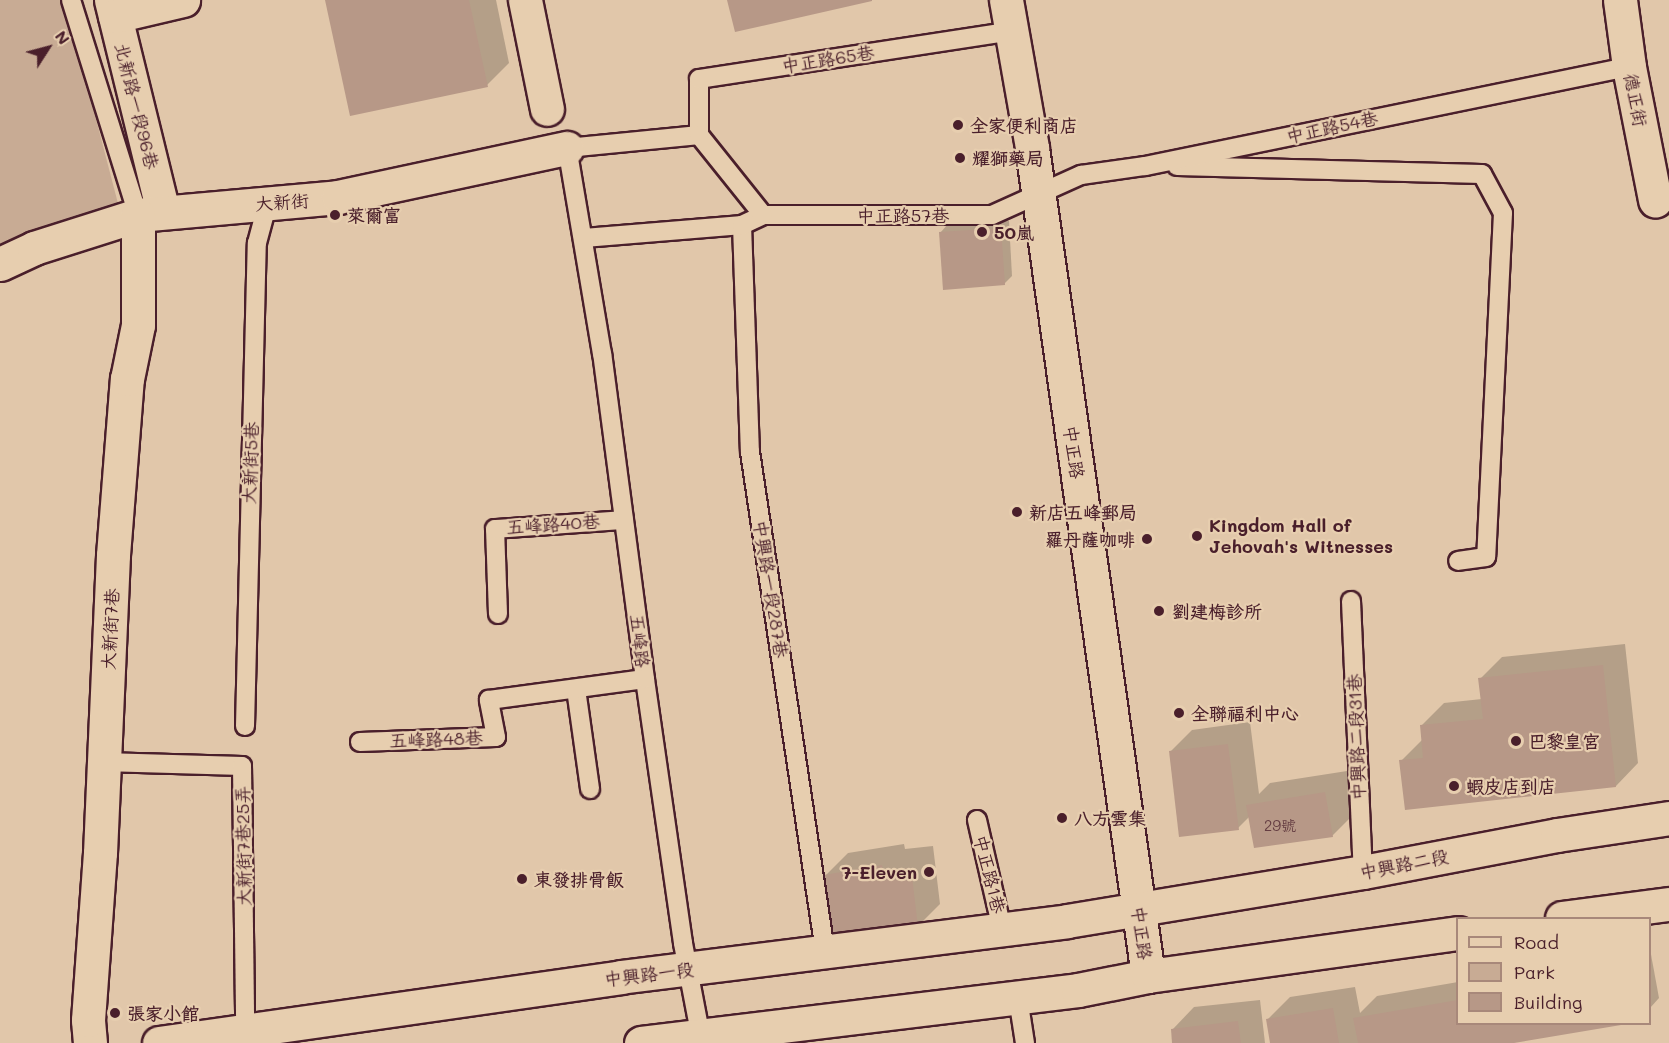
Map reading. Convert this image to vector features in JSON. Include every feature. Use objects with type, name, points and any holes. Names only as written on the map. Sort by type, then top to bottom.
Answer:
[{"type":"street","points":[[113,8],[183,0]]},
{"type":"street","points":[[525,0],[548,109]]},
{"type":"street","name":"德正街","points":[[1620,0],[1629,67],[1662,202]]},
{"type":"street","name":"北新路一段96巷","points":[[113,8],[150,213]]},
{"type":"street","name":"中正路","points":[[1008,16],[1038,194],[1148,976]]},
{"type":"street","name":"大新街","points":[[0,264],[34,248],[150,213],[338,198],[567,148]]},
{"type":"street","name":"大新街7巷","points":[[90,1043],[88,1020],[124,409],[138,326],[150,213]]},
{"type":"street","name":"中興路二段","points":[[1138,908],[1363,872],[1557,835],[1669,818]]},
{"type":"street","points":[[1570,917],[1669,904]]},
{"type":"street","name":"中興路一段","points":[[159,1043],[245,1029],[1002,929],[1138,908]]},
{"type":"street","points":[[641,1043],[701,1039],[1018,998],[1148,976],[1456,933]]},
{"type":"lane","points":[[71,0],[150,213]]},
{"type":"lane","name":"中正路65巷","points":[[699,135],[699,79],[1008,16]]},
{"type":"lane","name":"中正路54巷","points":[[1038,194],[1081,175],[1145,166],[1629,67]]},
{"type":"lane","points":[[567,148],[699,135],[763,215],[742,225],[584,238]]},
{"type":"lane","name":"五峰路","points":[[567,148],[584,238],[645,679],[688,970],[701,1039]]},
{"type":"lane","points":[[1145,166],[1482,174],[1503,213],[1486,557],[1458,561]]},
{"type":"lane","name":"中正路57巷","points":[[763,215],[992,215],[1038,194]]},
{"type":"lane","name":"大新街5巷","points":[[245,726],[257,243],[268,202]]},
{"type":"lane","name":"中興路一段287巷","points":[[742,225],[750,452],[825,951]]},
{"type":"lane","name":"五峰路40巷","points":[[498,614],[495,528],[624,520]]},
{"type":"lane","name":"中興路二段31巷","points":[[1351,601],[1363,872]]},
{"type":"lane","name":"五峰路48巷","points":[[360,742],[496,737],[489,700],[645,679]]},
{"type":"lane","points":[[576,689],[590,789]]},
{"type":"lane","name":"大新街7巷25弄","points":[[103,762],[242,766],[245,1029]]},
{"type":"lane","name":"中正路1巷","points":[[976,820],[1002,929]]},
{"type":"lane","points":[[1018,998],[1025,1043]]},
{"type":"green space","points":[[0,0],[65,0],[121,215],[0,247]]},
{"type":"building","points":[[325,0],[469,0],[488,87],[350,116]]},
{"type":"building","points":[[727,0],[872,0],[872,1],[735,32]]},
{"type":"building","points":[[1001,228],[1005,285],[943,290],[939,232]]},
{"type":"building","name":"巴黎皇宮","points":[[1603,665],[1616,787],[1405,810],[1399,760],[1423,758],[1420,725],[1483,719],[1478,678]]},
{"type":"building","points":[[1228,744],[1239,830],[1179,837],[1169,751]]},
{"type":"building","points":[[1325,792],[1333,837],[1254,848],[1246,805]]},
{"type":"building","points":[[882,865],[883,871],[911,868],[918,927],[831,937],[824,875]]},
{"type":"building","points":[[1456,1000],[1456,1025],[1621,1025],[1514,1043],[1358,1043],[1353,1018]]},
{"type":"building","points":[[1333,1008],[1339,1043],[1270,1043],[1266,1019]]},
{"type":"building","points":[[1238,1021],[1241,1043],[1172,1043],[1171,1029]]},
{"type":"place","name":"全家便利商店","points":[[958,125]]},
{"type":"place","name":"耀獅藥局","points":[[960,158]]},
{"type":"place","name":"萊爾富","points":[[335,215]]},
{"type":"place","name":"50嵐","points":[[982,232]]},
{"type":"place","name":"新店五峰郵局","points":[[1017,512]]},
{"type":"place","name":"Kingdom Hall of Jehovah's Witnesses","points":[[1197,536]]},
{"type":"place","name":"羅丹薩咖啡","points":[[1147,539]]},
{"type":"place","name":"劉建梅診所","points":[[1159,611]]},
{"type":"place","name":"全聯福利中心","points":[[1179,713]]},
{"type":"place","name":"巴黎皇宮","points":[[1516,741]]},
{"type":"place","name":"蝦皮店到店","points":[[1454,786]]},
{"type":"place","name":"八方雲集","points":[[1062,818]]},
{"type":"place","name":"7-Eleven","points":[[929,872]]},
{"type":"place","name":"東發排骨飯","points":[[522,879]]},
{"type":"place","name":"張家小館","points":[[115,1013]]}]
